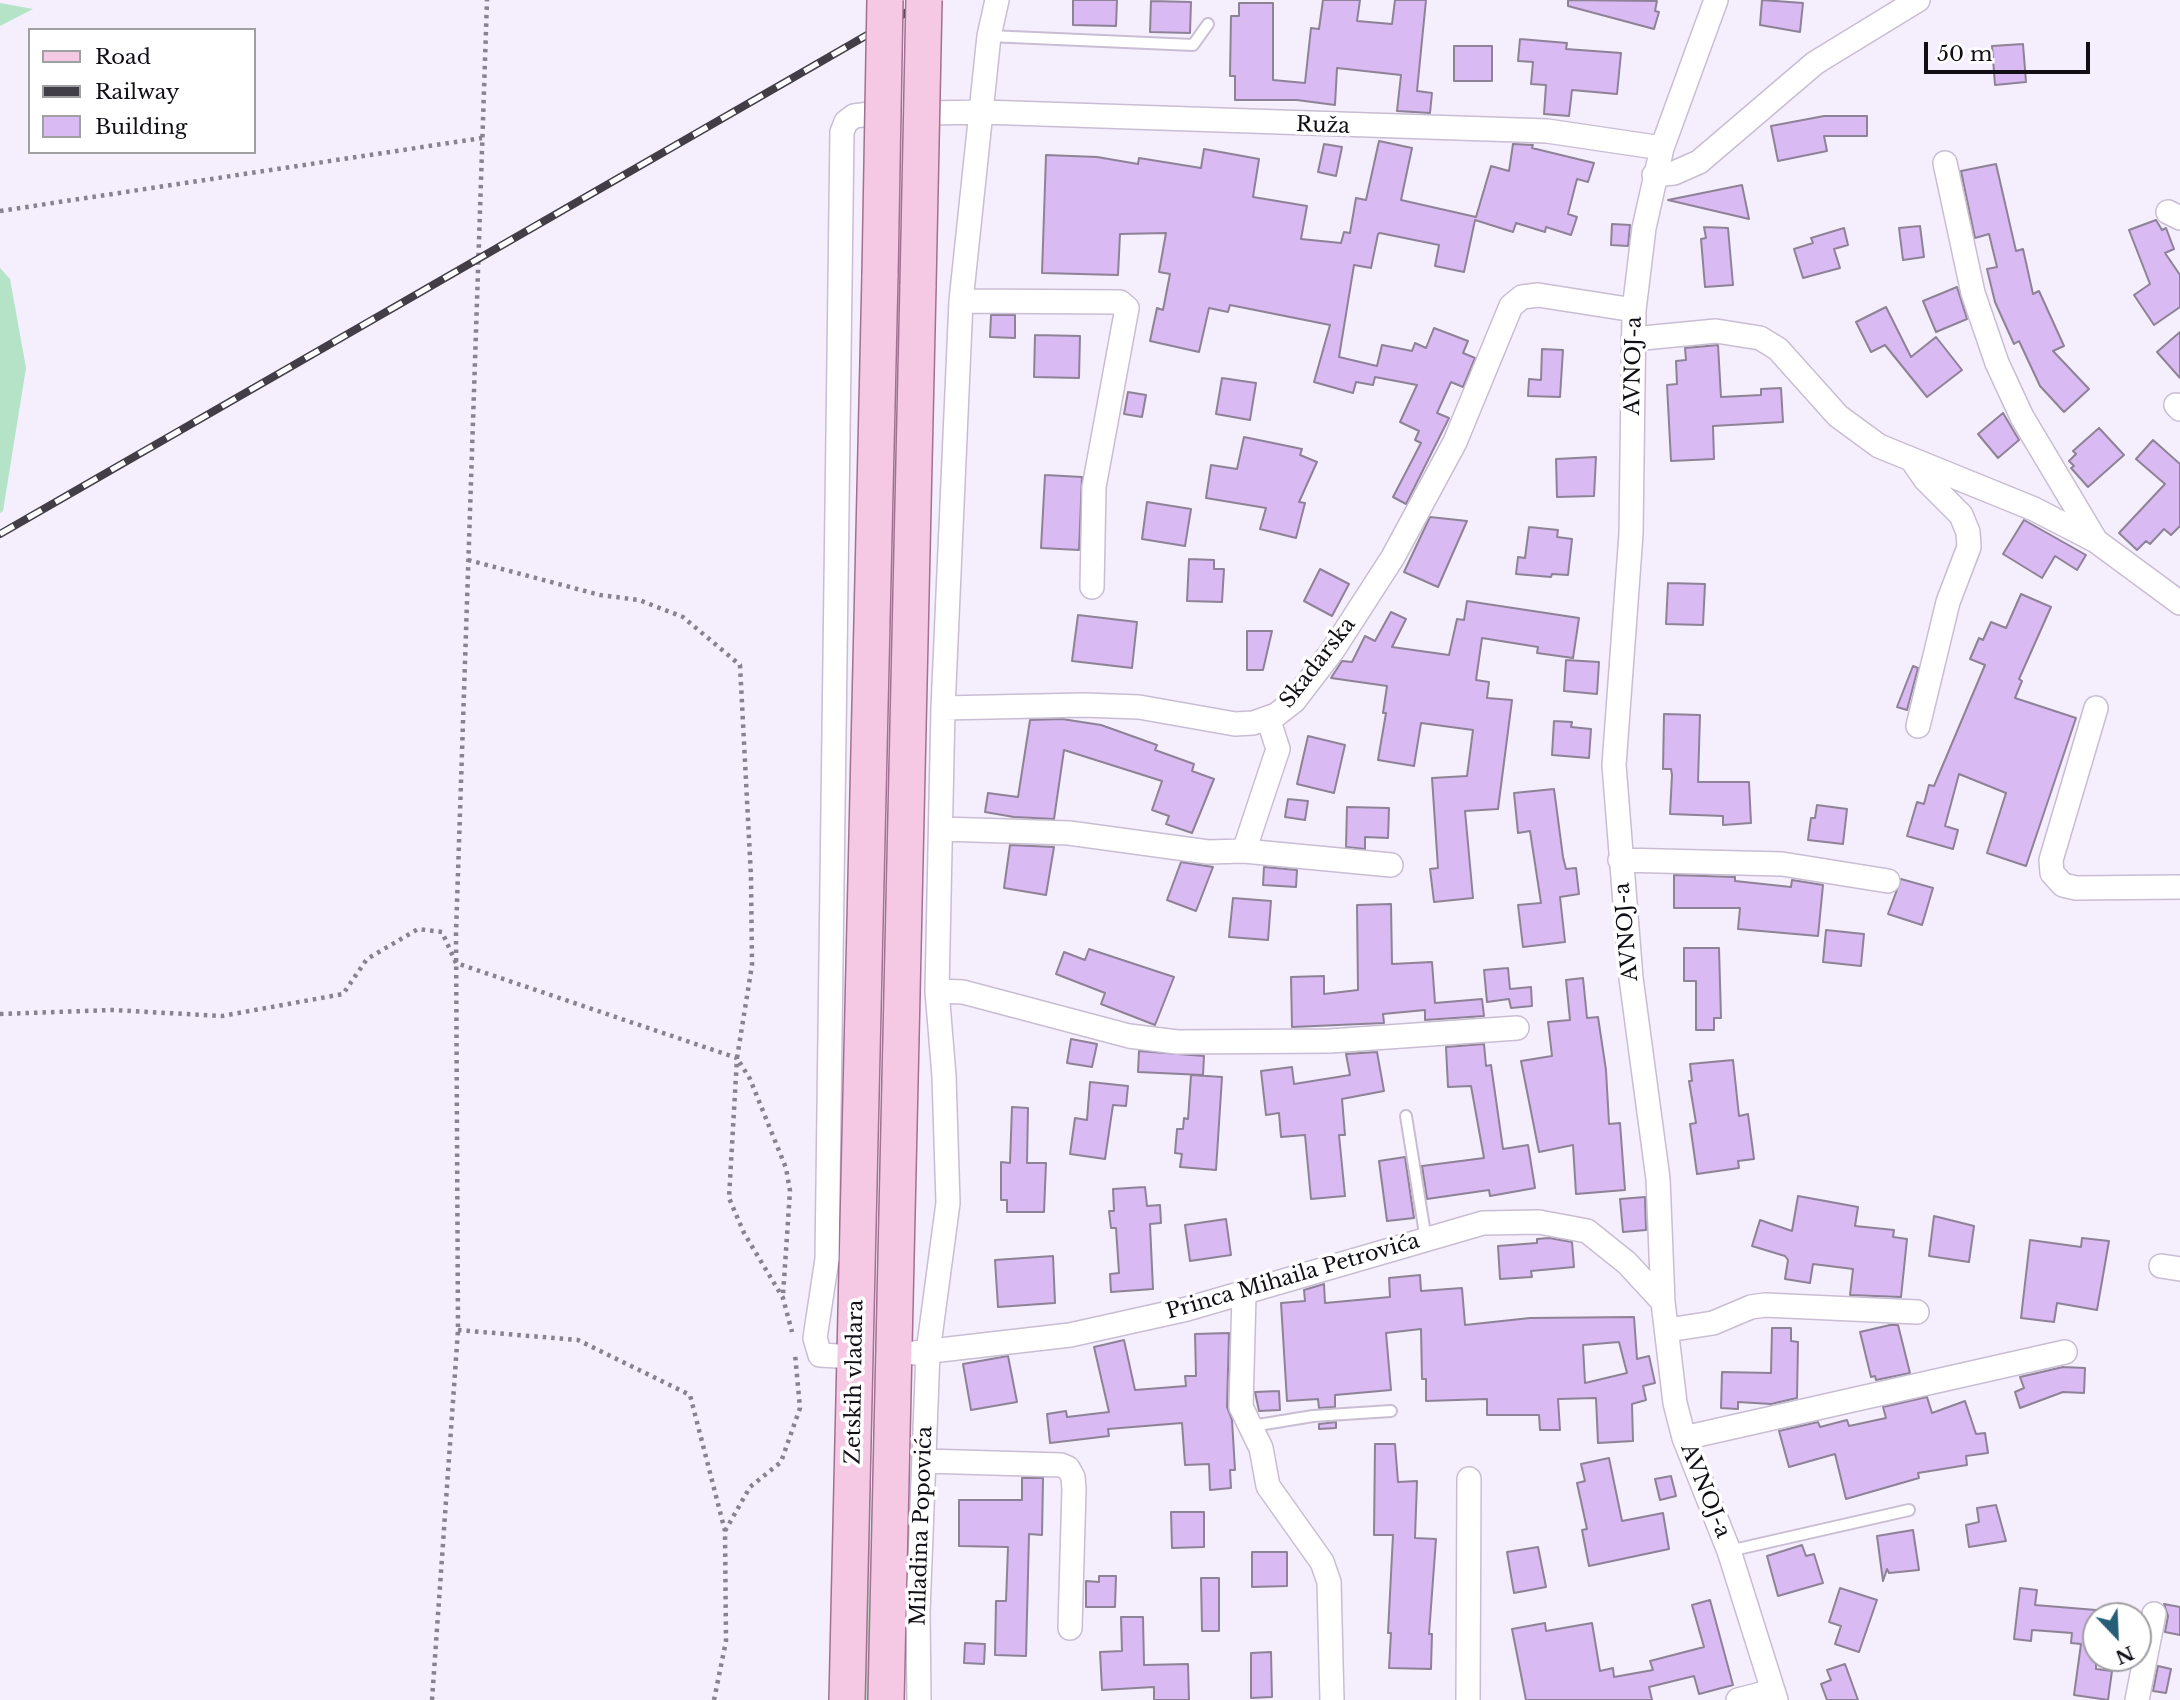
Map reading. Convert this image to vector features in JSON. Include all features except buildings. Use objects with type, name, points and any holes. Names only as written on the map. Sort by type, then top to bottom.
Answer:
[{"type":"main road","name":"Zetskih vladara","points":[[847,1700],[885,0]]},
{"type":"main road","name":"Zetskih vladara","points":[[886,1700],[911,1353],[918,285],[924,0]]},
{"type":"street","name":"Miladina Popovića","points":[[919,1700],[918,1612],[925,1461],[911,1353],[947,1203],[944,1076],[937,991],[943,708],[961,301],[989,36],[997,0]]},
{"type":"street","name":"AVNOJ-a","points":[[1716,0],[1654,175],[1634,310],[1631,534],[1614,765],[1630,978],[1658,1180],[1663,1302],[1675,1403],[1684,1438],[1730,1551],[1775,1695]]},
{"type":"street","points":[[1654,175],[1674,173],[1699,162],[1815,62],[1918,0]]},
{"type":"street","name":"Ruža","points":[[929,113],[983,112],[1547,131],[1662,148]]},
{"type":"street","points":[[855,1357],[820,1355],[815,1338],[827,1259],[842,132],[846,122],[854,116],[877,113]]},
{"type":"street","points":[[1945,163],[1973,293],[1997,363],[2022,417],[2096,541]]},
{"type":"street","name":"Skadarska","points":[[943,708],[1084,705],[1139,707],[1235,724],[1268,718],[1288,706],[1310,680],[1394,557],[1455,442],[1508,310],[1522,297],[1538,295],[1634,310]]},
{"type":"street","points":[[961,301],[1120,302],[1127,308],[1094,487],[1092,587]]},
{"type":"street","points":[[1633,339],[1716,331],[1760,338],[1778,349],[1839,416],[1879,446],[2034,509],[2096,541],[2180,603]]},
{"type":"street","points":[[1912,460],[1925,479],[1961,515],[1968,532],[1969,547],[1948,601],[1918,726]]},
{"type":"street","points":[[2096,708],[2051,860],[2052,873],[2063,885],[2076,888],[2180,887]]},
{"type":"street","points":[[1244,851],[1278,749],[1268,718]]},
{"type":"street","points":[[942,829],[1069,833],[1208,852],[1244,851],[1391,865]]},
{"type":"street","points":[[1620,860],[1782,864],[1888,881]]},
{"type":"street","points":[[937,991],[963,992],[1129,1035],[1177,1042],[1330,1041],[1517,1028]]},
{"type":"street","name":"Princa Mihaila Petrovića","points":[[911,1353],[1070,1335],[1244,1295],[1483,1223],[1539,1222],[1578,1228],[1601,1241],[1663,1302]]},
{"type":"street","points":[[1244,1295],[1241,1407],[1244,1418],[1252,1426],[1261,1448],[1268,1486],[1322,1562],[1329,1582],[1332,1700]]},
{"type":"street","points":[[1668,1330],[1690,1329],[1766,1306],[1917,1312]]},
{"type":"street","points":[[1684,1438],[2065,1352]]},
{"type":"street","points":[[925,1461],[1062,1465],[1068,1468],[1073,1477],[1070,1628]]},
{"type":"street","points":[[1468,1700],[1469,1479]]},
{"type":"street","points":[[2137,1700],[2154,1614]]},
{"type":"street","points":[[1738,1700],[1775,1695]]},
{"type":"lane","points":[[989,36],[1194,45],[1208,24]]},
{"type":"lane","points":[[1406,1116],[1426,1240]]},
{"type":"lane","points":[[1252,1426],[1313,1416],[1391,1411]]},
{"type":"lane","points":[[1730,1551],[1909,1510]]},
{"type":"path","points":[[432,1700],[458,1330],[456,963],[487,0]]},
{"type":"path","points":[[0,211],[482,138]]},
{"type":"path","points":[[468,560],[600,596],[639,600],[682,617],[740,665],[751,877],[752,965],[737,1058],[729,1198],[744,1233],[783,1298],[793,1335]]},
{"type":"path","points":[[0,1014],[112,1010],[222,1016],[343,994],[367,959],[418,929],[442,932],[456,963],[737,1058],[750,1079],[786,1168],[790,1191],[783,1298]]},
{"type":"path","points":[[458,1330],[578,1340],[690,1395],[725,1531],[726,1641],[714,1700]]},
{"type":"path","points":[[725,1531],[750,1487],[781,1462],[800,1409],[794,1347]]},
{"type":"green space","points":[[0,3],[33,9],[0,26]]},
{"type":"green space","points":[[0,268],[10,279],[26,368],[3,511],[0,513]]},
{"type":"green space","points":[[863,1482],[871,1482],[869,1614],[873,1700],[860,1700]]},
{"type":"railway","points":[[0,534],[928,0]]}]
